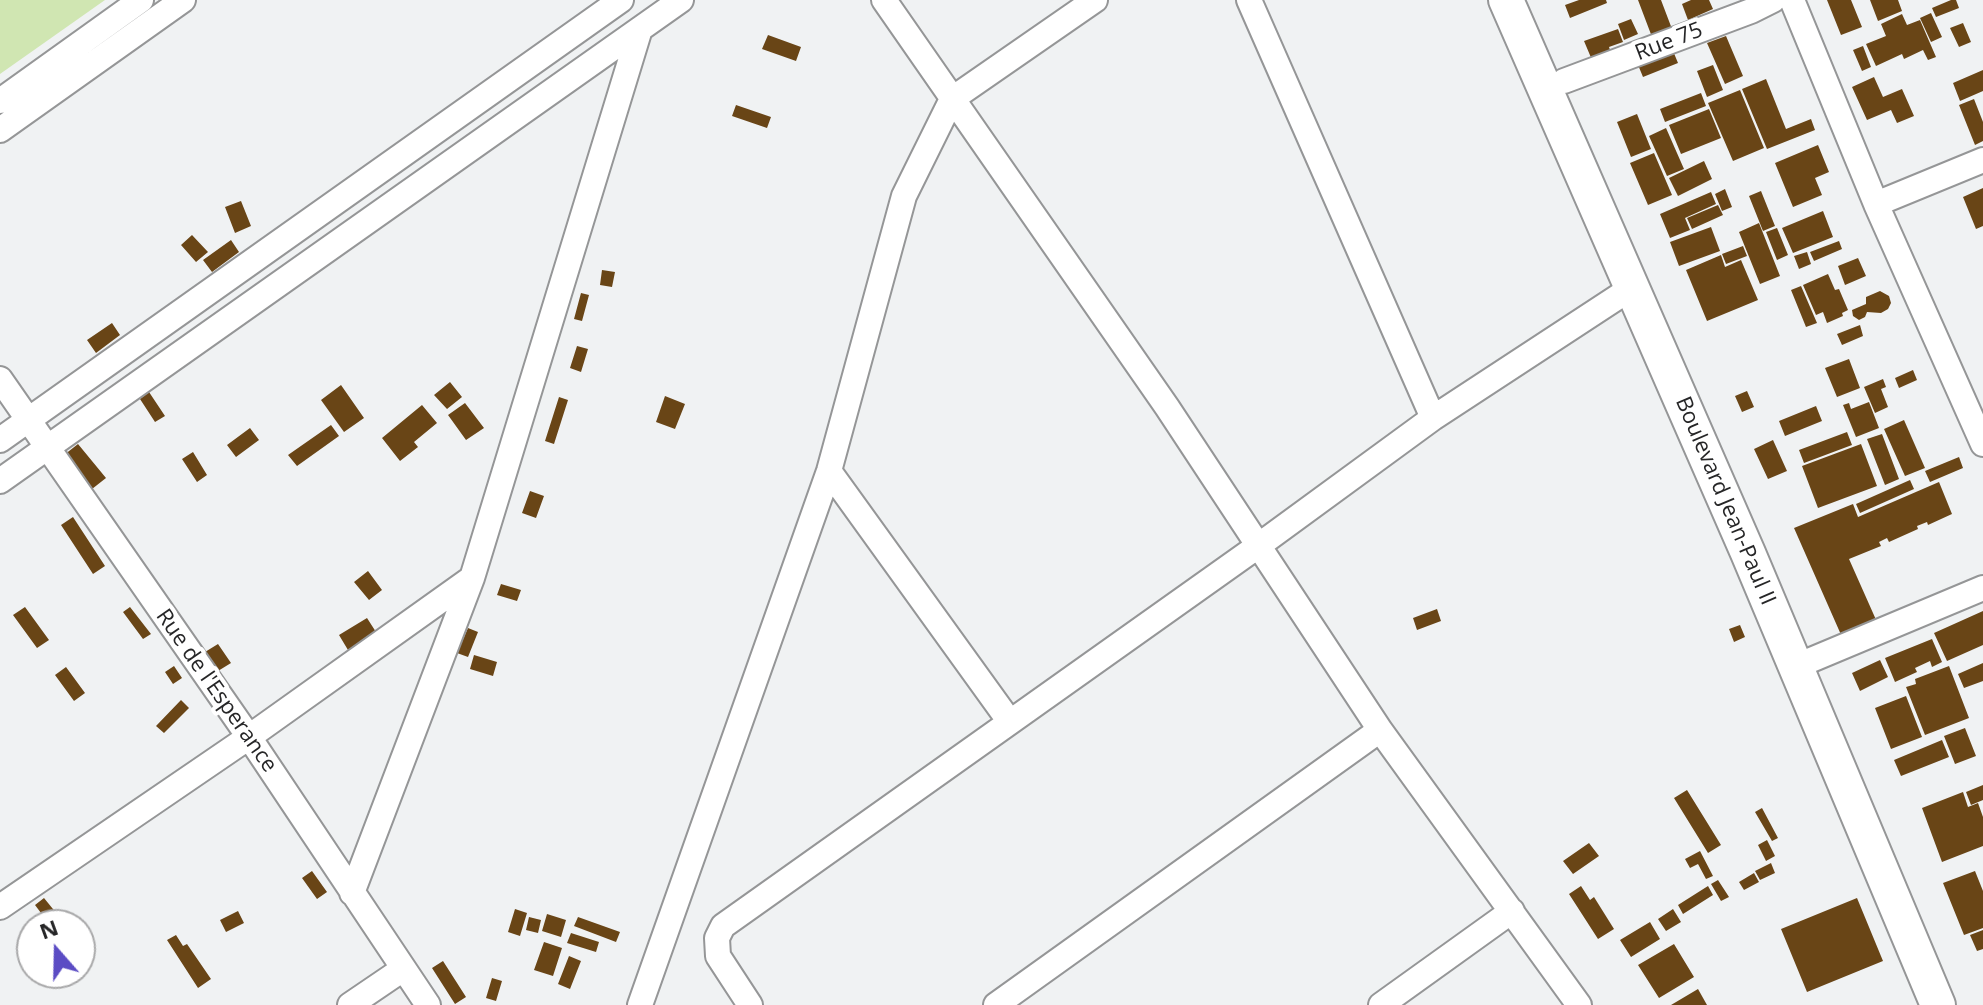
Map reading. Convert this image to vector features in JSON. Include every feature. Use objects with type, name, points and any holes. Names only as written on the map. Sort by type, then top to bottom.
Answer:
[{"type":"main road","name":"Boulevard Jean-Paul II","points":[[1506,0],[1754,567],[1938,1005]]},
{"type":"main road","name":"Boulevard Jean-Paul II","points":[[1528,0],[1959,1005]]},
{"type":"street","points":[[0,101],[141,0]]},
{"type":"street","points":[[0,130],[183,0]]},
{"type":"street","points":[[0,440],[621,0]]},
{"type":"street","points":[[0,481],[681,0]]},
{"type":"street","points":[[884,0],[1167,407],[1380,730],[1579,1005]]},
{"type":"street","points":[[640,1005],[829,471],[904,196],[952,99],[1095,0]]},
{"type":"street","points":[[1249,0],[1433,418]]},
{"type":"street","name":"Rue 75","points":[[1564,81],[1773,0]]},
{"type":"street","points":[[1792,0],[1876,204],[1983,444]]},
{"type":"street","points":[[352,893],[472,578],[640,29]]},
{"type":"street","points":[[1876,204],[1983,160]]},
{"type":"street","points":[[750,1005],[718,956],[717,938],[723,926],[1433,418],[1633,287]]},
{"type":"street","name":"Rue de l'Esperance","points":[[0,379],[249,737],[428,1005]]},
{"type":"street","points":[[829,471],[1010,722]]},
{"type":"street","points":[[0,907],[249,737],[472,578]]},
{"type":"street","points":[[1811,660],[1983,588]]},
{"type":"street","points":[[996,1005],[1380,730]]},
{"type":"street","points":[[1381,1005],[1512,911]]},
{"type":"street","points":[[350,1005],[403,969]]},
{"type":"green space","points":[[0,0],[105,0],[0,74]]},
{"type":"building","points":[[1579,0],[1606,0],[1607,3],[1570,18],[1565,5]]},
{"type":"building","points":[[1638,0],[1661,0],[1672,29],[1652,37]]},
{"type":"building","points":[[1691,0],[1709,0],[1713,9],[1688,20],[1682,4]]},
{"type":"building","points":[[1827,0],[1851,0],[1862,27],[1841,35]]},
{"type":"building","points":[[1870,0],[1898,0],[1902,11],[1878,21]]},
{"type":"building","points":[[1956,0],[1959,8],[1936,17],[1932,8]]},
{"type":"building","points":[[1931,13],[1942,37],[1931,42],[1920,18]]},
{"type":"building","points":[[1902,14],[1907,25],[1920,20],[1936,57],[1928,60],[1923,50],[1904,59],[1902,54],[1876,66],[1866,44],[1886,36],[1881,24]]},
{"type":"building","points":[[1631,19],[1638,34],[1624,40],[1618,24]]},
{"type":"building","points":[[1963,23],[1971,42],[1959,47],[1950,28]]},
{"type":"building","points":[[1618,29],[1623,42],[1609,47],[1611,53],[1592,60],[1584,41]]},
{"type":"building","points":[[768,35],[801,47],[796,61],[762,49]]},
{"type":"building","points":[[1726,36],[1743,76],[1725,84],[1707,43]]},
{"type":"building","points":[[1671,46],[1678,63],[1643,77],[1636,60]]},
{"type":"building","points":[[1863,46],[1871,67],[1862,71],[1853,50]]},
{"type":"building","points":[[1713,65],[1723,90],[1707,97],[1697,71]]},
{"type":"building","points":[[1983,70],[1983,91],[1960,101],[1953,83]]},
{"type":"building","points":[[1874,77],[1883,97],[1902,89],[1914,116],[1897,123],[1891,110],[1867,120],[1852,87]]},
{"type":"building","points":[[1766,79],[1786,129],[1811,119],[1815,130],[1767,149],[1742,89]]},
{"type":"building","points":[[1740,90],[1764,148],[1733,161],[1708,103]]},
{"type":"building","points":[[1701,93],[1706,106],[1665,122],[1660,109]]},
{"type":"building","points":[[1974,99],[1983,122],[1983,141],[1975,145],[1959,105]]},
{"type":"building","points":[[736,105],[771,117],[767,128],[732,116]]},
{"type":"building","points":[[1709,109],[1721,138],[1681,154],[1669,125]]},
{"type":"building","points":[[1637,114],[1651,149],[1631,157],[1617,122]]},
{"type":"building","points":[[1666,128],[1684,169],[1667,176],[1649,136]]},
{"type":"building","points":[[1818,145],[1829,172],[1815,178],[1822,195],[1793,207],[1775,163]]},
{"type":"building","points":[[1654,153],[1672,195],[1648,205],[1630,163]]},
{"type":"building","points":[[1704,161],[1712,179],[1678,196],[1669,178]]},
{"type":"building","points":[[1983,188],[1983,226],[1976,229],[1963,197]]},
{"type":"building","points":[[1725,189],[1732,207],[1722,211],[1715,194]]},
{"type":"building","points":[[1761,191],[1775,226],[1763,231],[1749,196]]},
{"type":"building","points":[[1711,192],[1716,204],[1685,218],[1690,230],[1670,238],[1660,214]]},
{"type":"building","points":[[241,201],[251,226],[235,233],[225,207]]},
{"type":"building","points":[[1718,205],[1723,215],[1692,229],[1687,218]]},
{"type":"building","points":[[1823,211],[1833,237],[1793,253],[1782,228]]},
{"type":"building","points":[[1759,223],[1780,276],[1760,284],[1739,232]]},
{"type":"building","points":[[1711,227],[1720,251],[1679,266],[1670,242]]},
{"type":"building","points":[[1777,228],[1788,255],[1777,260],[1766,232]]},
{"type":"building","points":[[192,235],[208,252],[196,262],[181,245]]},
{"type":"building","points":[[231,240],[239,252],[212,272],[203,260]]},
{"type":"building","points":[[1839,241],[1842,249],[1814,261],[1810,252]]},
{"type":"building","points":[[1743,246],[1747,256],[1726,264],[1722,254]]},
{"type":"building","points":[[1807,252],[1811,264],[1799,269],[1794,256]]},
{"type":"building","points":[[1721,255],[1725,267],[1741,260],[1758,300],[1707,321],[1686,270]]},
{"type":"building","points":[[1858,258],[1866,276],[1845,285],[1838,266]]},
{"type":"building","points":[[602,270],[615,272],[612,287],[600,285]]},
{"type":"building","points":[[1828,274],[1848,310],[1842,313],[1843,316],[1827,323],[1823,312],[1816,315],[1803,285]]},
{"type":"building","points":[[1801,286],[1817,323],[1806,327],[1791,290]]},
{"type":"building","points":[[1880,291],[1889,296],[1891,303],[1888,309],[1881,313],[1867,312],[1859,320],[1853,316],[1852,310],[1866,304],[1866,297]]},
{"type":"building","points":[[581,293],[589,295],[582,321],[574,319]]},
{"type":"building","points":[[112,323],[120,335],[96,353],[87,340]]},
{"type":"building","points":[[1860,325],[1863,336],[1842,345],[1837,334]]},
{"type":"building","points":[[577,346],[588,349],[581,372],[570,368]]},
{"type":"building","points":[[1849,359],[1860,388],[1837,397],[1825,368]]},
{"type":"building","points":[[1913,370],[1917,380],[1899,388],[1895,378]]},
{"type":"building","points":[[1883,379],[1886,387],[1881,389],[1888,407],[1875,413],[1864,387]]},
{"type":"building","points":[[450,382],[462,397],[447,409],[434,395]]},
{"type":"building","points":[[341,385],[364,418],[344,432],[321,400]]},
{"type":"building","points":[[1747,391],[1754,407],[1742,412],[1735,396]]},
{"type":"building","points":[[149,392],[165,416],[155,422],[140,399]]},
{"type":"building","points":[[665,396],[685,404],[675,429],[656,422]]},
{"type":"building","points":[[559,397],[568,400],[554,444],[545,441]]},
{"type":"building","points":[[1869,402],[1879,428],[1856,437],[1843,405],[1849,403],[1851,409]]},
{"type":"building","points":[[465,403],[484,428],[466,440],[448,415]]},
{"type":"building","points":[[422,405],[437,423],[414,442],[418,447],[400,461],[382,438]]},
{"type":"building","points":[[1816,406],[1822,421],[1785,436],[1779,421]]},
{"type":"building","points":[[1904,420],[1925,468],[1905,476],[1884,429]]},
{"type":"building","points":[[331,425],[339,436],[297,466],[288,455]]},
{"type":"building","points":[[250,428],[259,440],[236,457],[227,445]]},
{"type":"building","points":[[1847,432],[1852,445],[1804,463],[1799,450]]},
{"type":"building","points":[[1882,434],[1899,479],[1885,485],[1867,439]]},
{"type":"building","points":[[1773,440],[1787,471],[1768,479],[1754,449]]},
{"type":"building","points":[[78,444],[106,478],[92,489],[64,455]]},
{"type":"building","points":[[1861,444],[1877,486],[1818,508],[1802,466]]},
{"type":"building","points":[[193,452],[207,475],[197,482],[182,459]]},
{"type":"building","points":[[1959,457],[1963,468],[1930,482],[1925,471]]},
{"type":"building","points":[[1910,480],[1914,489],[1860,513],[1856,504]]},
{"type":"building","points":[[1939,482],[1952,514],[1928,525],[1927,522],[1917,526],[1918,529],[1889,542],[1887,538],[1879,542],[1881,546],[1849,559],[1877,622],[1842,637],[1794,528],[1853,504],[1858,517]]},
{"type":"building","points":[[530,491],[544,496],[536,518],[522,513]]},
{"type":"building","points":[[73,517],[105,566],[93,574],[61,525]]},
{"type":"building","points":[[368,571],[382,590],[369,600],[354,582]]},
{"type":"building","points":[[501,584],[521,590],[517,601],[497,595]]},
{"type":"building","points":[[25,607],[49,640],[37,648],[13,615]]},
{"type":"building","points":[[130,607],[151,634],[143,639],[123,612]]},
{"type":"building","points":[[1437,609],[1441,621],[1417,630],[1413,618]]},
{"type":"building","points":[[1983,611],[1983,645],[1947,661],[1934,633]]},
{"type":"building","points":[[367,618],[376,632],[348,650],[339,635]]},
{"type":"building","points":[[1740,625],[1745,637],[1734,642],[1729,629]]},
{"type":"building","points":[[468,628],[478,632],[468,657],[457,653]]},
{"type":"building","points":[[1932,639],[1942,662],[1932,667],[1930,661],[1915,668],[1917,672],[1895,682],[1885,658]]},
{"type":"building","points":[[218,644],[231,663],[218,671],[205,652]]},
{"type":"building","points":[[474,655],[497,662],[493,676],[470,669]]},
{"type":"building","points":[[1880,660],[1888,677],[1860,691],[1852,673]]},
{"type":"building","points":[[1983,663],[1983,681],[1964,688],[1958,674]]},
{"type":"building","points":[[174,666],[182,678],[173,684],[165,672]]},
{"type":"building","points":[[1949,666],[1969,718],[1925,735],[1906,687],[1916,684],[1915,679]]},
{"type":"building","points":[[66,667],[85,693],[74,701],[55,675]]},
{"type":"building","points":[[1906,696],[1922,737],[1891,749],[1875,708]]},
{"type":"building","points":[[181,700],[189,708],[164,733],[156,726]]},
{"type":"building","points":[[1965,728],[1976,756],[1955,764],[1944,736]]},
{"type":"building","points":[[1942,740],[1949,757],[1901,776],[1894,760]]},
{"type":"building","points":[[1983,785],[1983,800],[1971,805],[1966,792]]},
{"type":"building","points":[[1687,790],[1721,845],[1708,853],[1674,798]]},
{"type":"building","points":[[1963,792],[1968,807],[1978,803],[1983,817],[1983,846],[1942,862],[1922,808]]},
{"type":"building","points":[[1762,808],[1778,838],[1772,841],[1755,812]]},
{"type":"building","points":[[1767,840],[1775,856],[1766,861],[1758,845]]},
{"type":"building","points":[[1589,843],[1599,856],[1573,874],[1563,861]]},
{"type":"building","points":[[1700,851],[1713,876],[1706,879],[1698,864],[1690,868],[1685,859]]},
{"type":"building","points":[[1771,863],[1775,873],[1760,880],[1755,871]]},
{"type":"building","points":[[312,871],[327,892],[317,899],[302,878]]},
{"type":"building","points":[[1975,871],[1983,891],[1983,928],[1964,935],[1943,883]]},
{"type":"building","points":[[1754,873],[1759,882],[1744,890],[1739,882]]},
{"type":"building","points":[[1718,880],[1729,897],[1721,901],[1711,884]]},
{"type":"building","points":[[1581,886],[1590,900],[1594,897],[1614,929],[1598,939],[1569,894]]},
{"type":"building","points":[[1708,886],[1713,895],[1683,914],[1678,905]]},
{"type":"building","points":[[44,898],[53,909],[38,909],[35,905]]},
{"type":"building","points":[[1857,898],[1883,961],[1807,992],[1781,929]]},
{"type":"building","points":[[515,909],[527,913],[520,936],[508,932]]},
{"type":"building","points":[[1673,909],[1681,922],[1666,931],[1658,919]]},
{"type":"building","points":[[238,911],[244,923],[226,932],[220,920]]},
{"type":"building","points":[[547,914],[566,920],[561,937],[542,931]]},
{"type":"building","points":[[529,917],[541,920],[538,933],[526,930]]},
{"type":"building","points":[[578,917],[620,932],[616,942],[574,926]]},
{"type":"building","points":[[1650,922],[1660,939],[1631,957],[1620,940]]},
{"type":"building","points":[[1983,930],[1983,949],[1977,951],[1970,935]]},
{"type":"building","points":[[571,933],[599,942],[596,952],[567,943]]},
{"type":"building","points":[[176,935],[183,946],[187,944],[211,979],[198,988],[167,940]]},
{"type":"building","points":[[544,942],[562,948],[553,976],[534,970]]},
{"type":"building","points":[[1674,944],[1694,977],[1659,998],[1638,965]]},
{"type":"building","points":[[569,956],[581,961],[570,989],[558,984]]},
{"type":"building","points":[[443,961],[466,997],[455,1004],[432,968]]},
{"type":"building","points":[[492,978],[502,981],[496,1001],[486,998]]},
{"type":"building","points":[[1698,989],[1707,1005],[1671,1005]]}]
